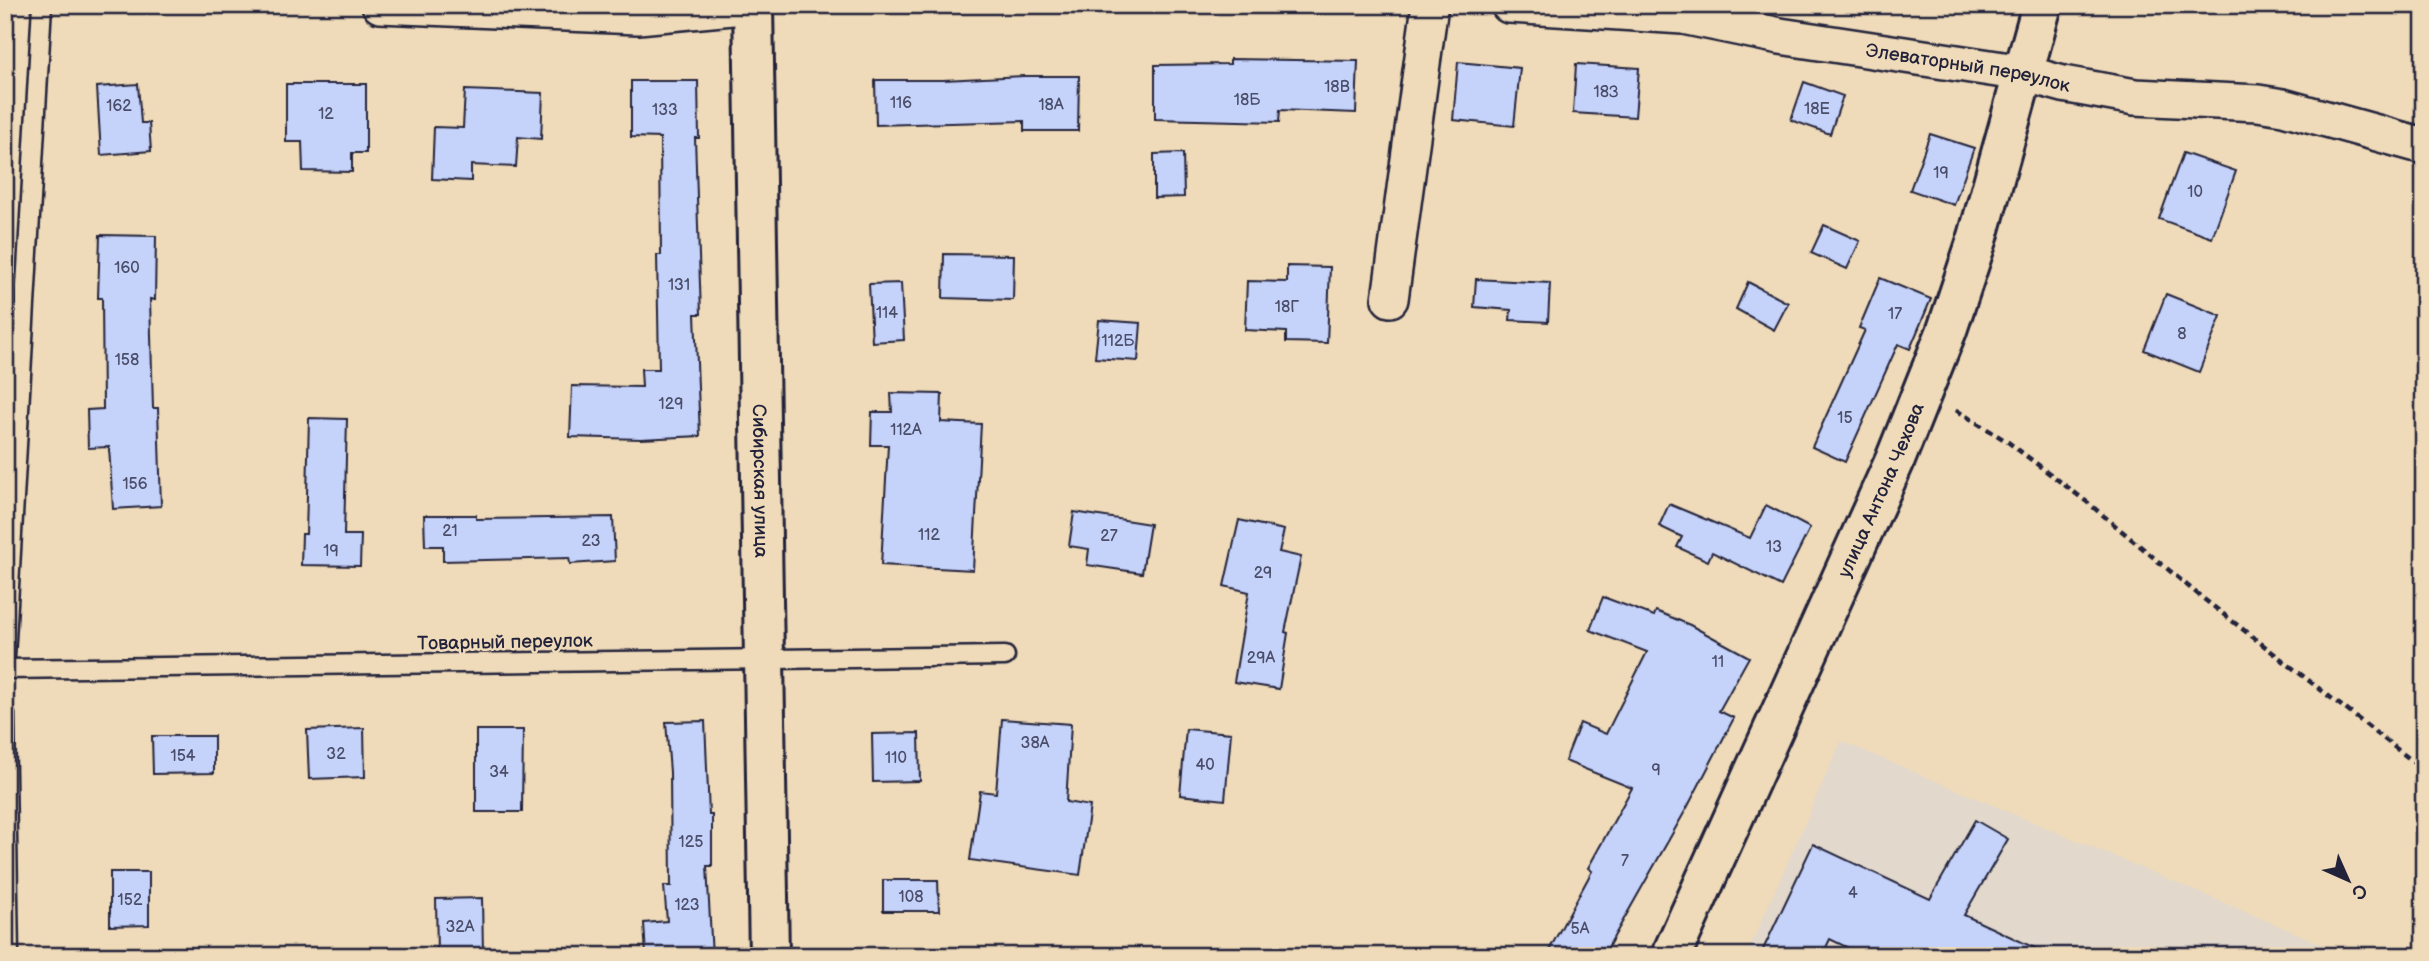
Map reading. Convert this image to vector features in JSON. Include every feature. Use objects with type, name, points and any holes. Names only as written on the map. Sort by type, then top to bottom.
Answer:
[{"type":"street","points":[[380,5],[638,16],[753,5]]},
{"type":"street","name":"Сибирская улица","points":[[753,5],[769,956]]},
{"type":"street","points":[[1390,299],[1430,5]]},
{"type":"street","name":"Элеваторный переулок","points":[[1510,5],[1683,16],[1780,36],[2023,73],[2063,84],[2135,97],[2258,103],[2283,107],[2424,146]]},
{"type":"street","name":"улица Антона Чехова","points":[[1671,956],[1895,460],[1947,330],[1978,237],[2042,5]]},
{"type":"lane","points":[[5,657],[42,5]]},
{"type":"lane","name":"Товарный переулок","points":[[5,669],[1005,656]]},
{"type":"lane","points":[[5,715],[9,956]]},
{"type":"path","points":[[1919,398],[1948,405],[1980,422],[2008,442],[2424,770]]},
{"type":"shaded area","points":[[1841,741],[2350,956],[1746,956]]},
{"type":"building","points":[[1230,59],[1358,61],[1356,113],[1280,110],[1279,122],[1155,119],[1155,65],[1230,64]]},
{"type":"building","points":[[1458,62],[1520,68],[1514,126],[1453,120]]},
{"type":"building","points":[[1576,64],[1639,68],[1635,117],[1573,113]]},
{"type":"building","points":[[1079,76],[1078,131],[1024,131],[1024,121],[876,125],[875,80]]},
{"type":"building","points":[[631,81],[698,81],[699,138],[695,138],[701,314],[695,314],[700,436],[641,439],[570,437],[572,386],[642,387],[641,369],[659,369],[657,255],[661,255],[660,138],[631,137]]},
{"type":"building","points":[[1804,82],[1843,96],[1830,134],[1791,120]]},
{"type":"building","points":[[138,84],[141,123],[149,123],[151,151],[101,155],[97,87]]},
{"type":"building","points":[[286,84],[366,84],[366,153],[352,153],[352,172],[303,171],[302,142],[286,142]]},
{"type":"building","points":[[465,90],[543,93],[541,139],[518,137],[516,167],[471,165],[471,181],[432,179],[434,127],[463,128]]},
{"type":"building","points":[[1930,134],[1974,148],[1954,205],[1910,190]]},
{"type":"building","points":[[1183,153],[1184,197],[1154,198],[1154,154]]},
{"type":"building","points":[[2183,153],[2236,171],[2212,238],[2159,219]]},
{"type":"building","points":[[1824,225],[1860,241],[1847,269],[1811,253]]},
{"type":"building","points":[[100,235],[156,236],[155,300],[150,299],[153,408],[158,408],[161,506],[113,509],[109,447],[88,448],[87,410],[103,409],[102,298],[98,298]]},
{"type":"building","points":[[944,254],[1014,255],[1013,300],[943,298]]},
{"type":"building","points":[[1287,266],[1330,267],[1327,343],[1286,342],[1286,332],[1245,330],[1247,281],[1287,282]]},
{"type":"building","points":[[1880,278],[1931,299],[1910,349],[1898,344],[1845,462],[1812,447],[1865,330],[1859,328]]},
{"type":"building","points":[[1476,279],[1550,283],[1548,322],[1510,320],[1511,310],[1474,307]]},
{"type":"building","points":[[1748,282],[1788,303],[1774,330],[1736,309]]},
{"type":"building","points":[[901,283],[904,340],[872,342],[869,284]]},
{"type":"building","points":[[2166,294],[2221,316],[2199,372],[2144,350]]},
{"type":"building","points":[[1099,320],[1141,323],[1138,361],[1095,358]]},
{"type":"building","points":[[891,393],[942,394],[941,422],[981,424],[973,570],[881,565],[888,445],[871,445],[872,412],[892,412]]},
{"type":"building","points":[[309,418],[347,419],[344,535],[361,535],[360,566],[301,565],[302,534],[306,534]]},
{"type":"building","points":[[1669,504],[1750,538],[1766,505],[1810,528],[1781,586],[1712,552],[1708,561],[1677,547],[1682,537],[1659,526]]},
{"type":"building","points":[[1074,512],[1150,524],[1142,573],[1087,565],[1089,549],[1069,546]]},
{"type":"building","points":[[424,515],[476,515],[476,519],[613,517],[615,561],[570,564],[569,558],[443,561],[443,546],[425,546]]},
{"type":"building","points":[[1239,520],[1284,530],[1279,552],[1301,557],[1285,632],[1288,633],[1279,689],[1234,682],[1249,592],[1224,586]]},
{"type":"building","points":[[1603,597],[1654,616],[1656,611],[1690,625],[1749,657],[1719,711],[1734,718],[1688,806],[1603,956],[1546,956],[1592,871],[1588,868],[1632,788],[1565,761],[1580,723],[1606,734],[1647,652],[1590,630]]},
{"type":"building","points":[[1002,719],[1071,724],[1066,802],[1090,806],[1080,875],[970,860],[980,791],[996,793]]},
{"type":"building","points":[[705,721],[709,815],[712,815],[712,866],[707,866],[712,956],[646,956],[644,923],[667,921],[664,886],[671,886],[670,772],[666,722]]},
{"type":"building","points":[[364,728],[365,777],[309,779],[307,730]]},
{"type":"building","points":[[1186,729],[1231,733],[1225,800],[1180,795]]},
{"type":"building","points":[[476,730],[523,730],[522,812],[476,812]]},
{"type":"building","points":[[919,733],[920,781],[873,782],[872,734]]},
{"type":"building","points":[[152,736],[214,736],[214,773],[153,774]]},
{"type":"building","points":[[1975,820],[2008,839],[1964,915],[2052,956],[1865,956],[1830,939],[1822,956],[1760,956],[1813,844],[1930,899]]},
{"type":"building","points":[[110,872],[149,872],[149,925],[110,926]]},
{"type":"building","points":[[883,880],[938,880],[939,911],[883,911]]},
{"type":"building","points":[[482,898],[483,953],[437,954],[436,899]]}]
